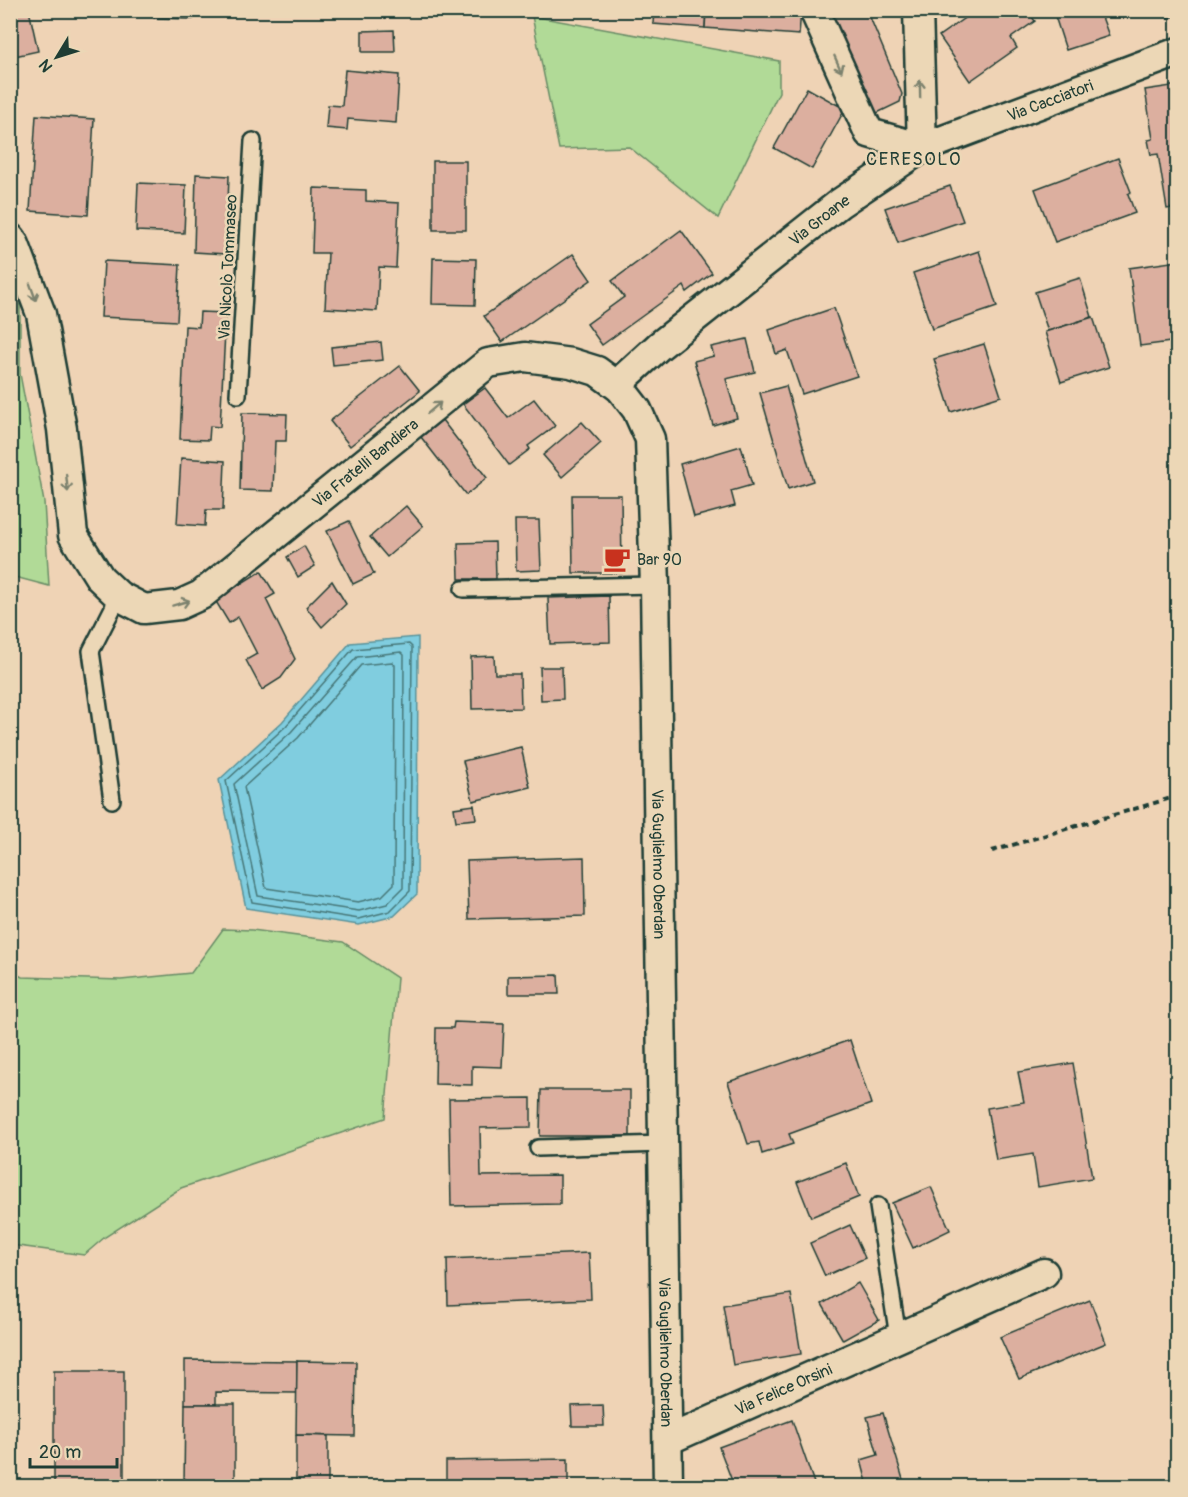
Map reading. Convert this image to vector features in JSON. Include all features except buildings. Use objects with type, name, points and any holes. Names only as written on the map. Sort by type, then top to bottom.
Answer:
[{"type":"street","points":[[814,10],[868,133],[922,148],[918,10]]},
{"type":"street","name":"Via Cacciatori","points":[[922,148],[1178,52]]},
{"type":"street","name":"Via Groane","points":[[620,388],[626,376],[668,339],[840,202],[922,148]]},
{"type":"street","name":"Via Fratelli Bandiera","points":[[10,238],[15,245],[41,314],[62,429],[73,536],[100,578],[119,596],[144,609],[179,605],[201,595],[488,363],[525,357],[571,363],[597,371],[620,388]]},
{"type":"street","name":"Via Guglielmo Oberdan","points":[[620,388],[638,410],[650,439],[655,585],[668,1486]]},
{"type":"street","name":"Via Felice Orsini","points":[[668,1440],[1044,1273]]},
{"type":"lane","name":"Via Nicolò Tommaseo","points":[[238,395],[253,141]]},
{"type":"lane","points":[[464,589],[655,585]]},
{"type":"lane","points":[[112,800],[91,651],[119,596]]},
{"type":"lane","points":[[538,1148],[662,1144]]},
{"type":"lane","points":[[878,1206],[898,1337]]},
{"type":"path","points":[[992,850],[1178,796]]},
{"type":"green space","points":[[532,16],[779,61],[779,92],[718,218],[629,147],[559,149]]},
{"type":"green space","points":[[11,291],[20,306],[20,374],[44,502],[49,586],[11,576]]},
{"type":"green space","points":[[223,929],[252,930],[343,942],[397,978],[385,1118],[181,1188],[105,1237],[84,1255],[11,1245],[11,971],[22,977],[121,980],[191,973]]},
{"type":"water","points":[[418,637],[417,894],[394,916],[359,925],[246,908],[219,780],[282,722],[350,643]]},
{"type":"place","name":"Bar 90","points":[[617,559]]},
{"type":"district","name":"CERESOLO","points":[[914,159]]}]
